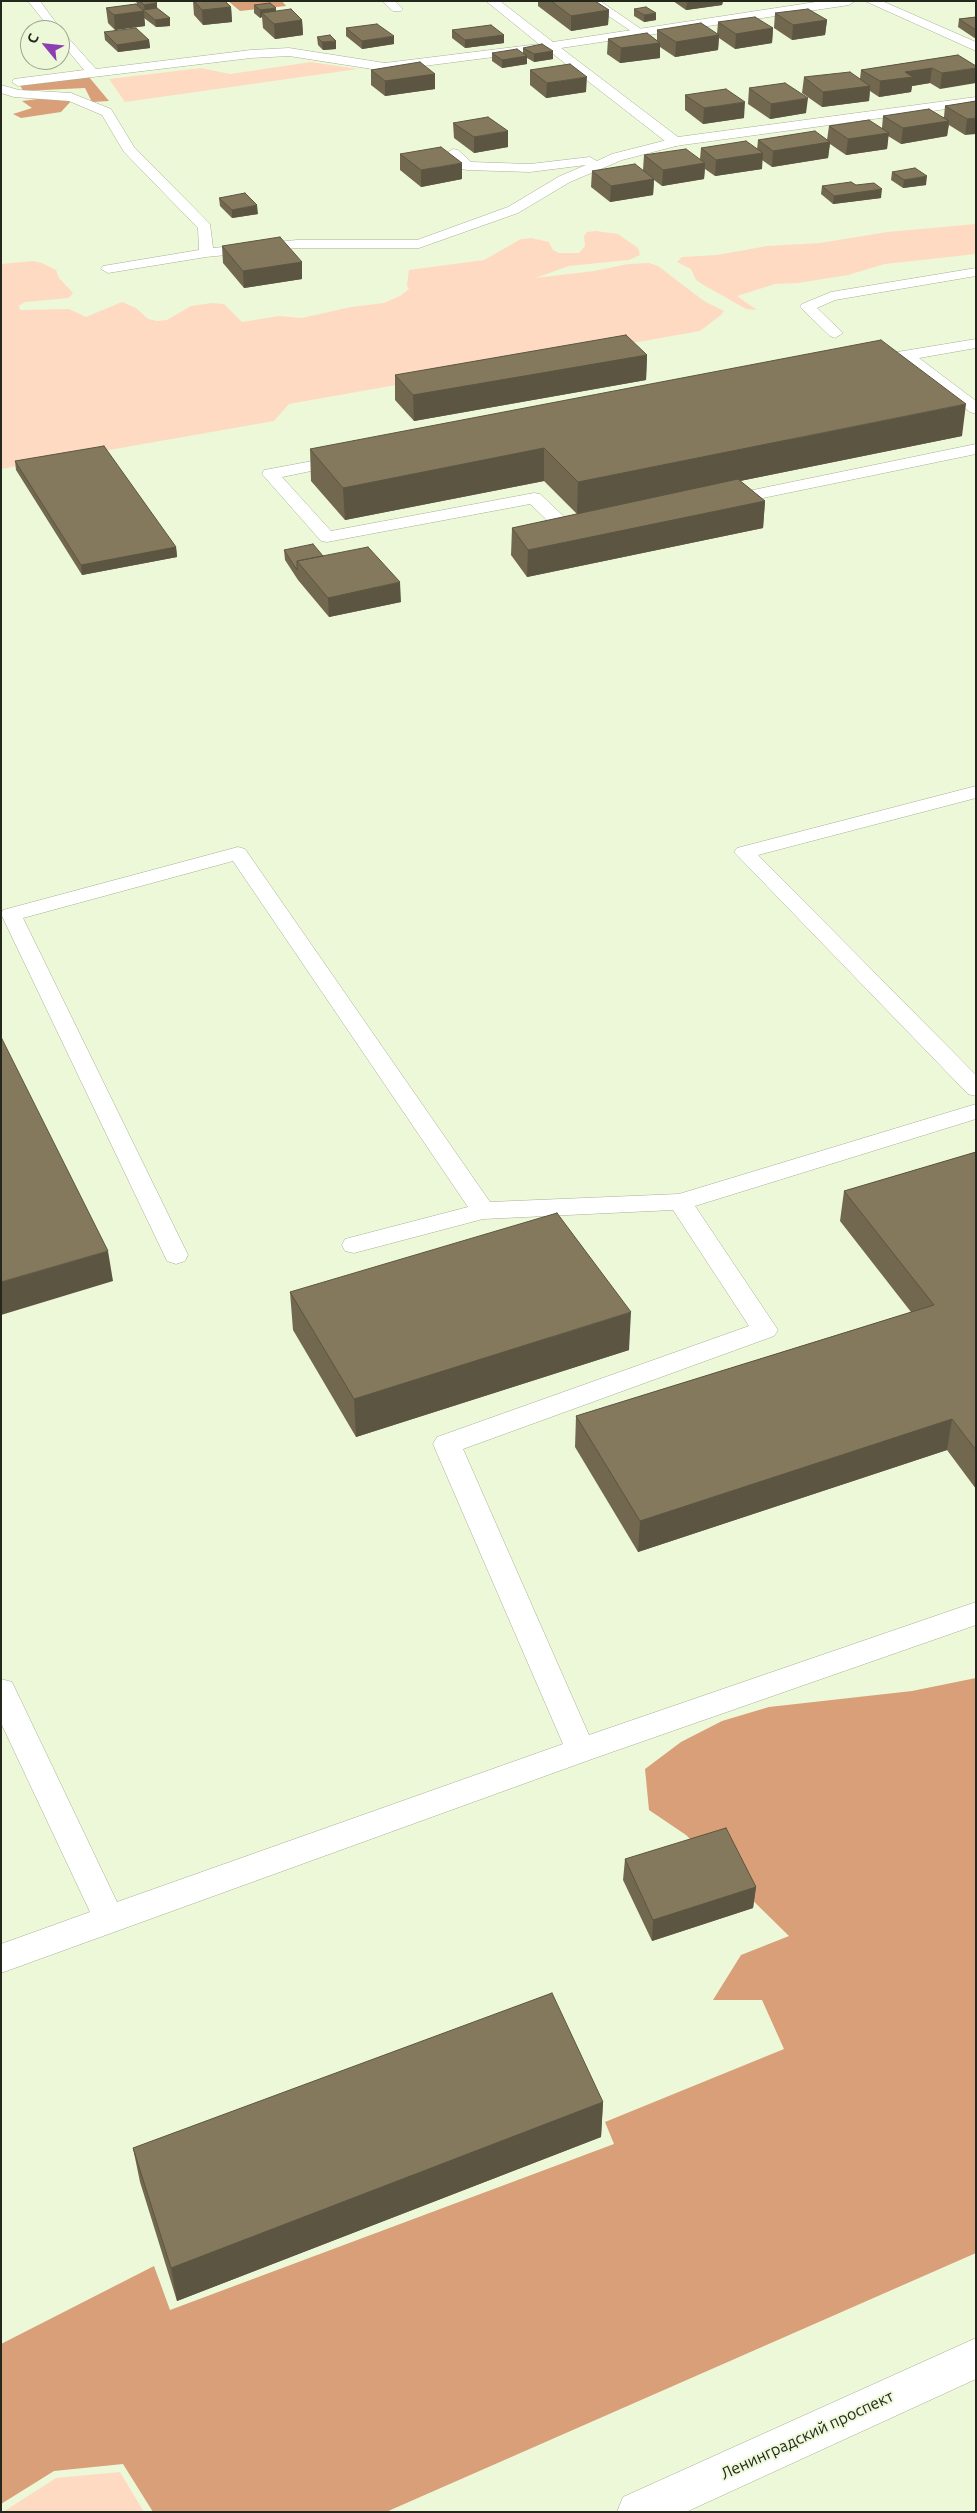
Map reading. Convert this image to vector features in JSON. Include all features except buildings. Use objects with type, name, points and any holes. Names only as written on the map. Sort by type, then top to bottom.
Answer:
[{"type":"street","points":[[492,1],[675,142],[976,101]]},
{"type":"street","points":[[385,68],[552,46],[850,1]]},
{"type":"street","points":[[871,1],[976,47]]},
{"type":"street","name":"Ленинградский проспект","points":[[638,2512],[976,2358]]},
{"type":"lane","points":[[34,1],[49,20]]},
{"type":"lane","points":[[388,1],[397,9]]},
{"type":"lane","points":[[592,1],[641,33]]},
{"type":"lane","points":[[70,46],[93,73]]},
{"type":"lane","points":[[1,84],[251,54],[289,52],[385,68]]},
{"type":"lane","points":[[1,88],[18,94],[70,97],[107,112],[130,149],[205,227],[206,253]]},
{"type":"lane","points":[[453,153],[467,166],[530,168],[617,157],[675,142]]},
{"type":"lane","points":[[108,269],[206,253],[261,250],[297,244],[419,244],[513,210],[565,179],[617,157]]},
{"type":"lane","points":[[835,332],[807,306],[831,296],[976,272]]},
{"type":"lane","points":[[847,366],[976,343]]},
{"type":"lane","points":[[906,355],[976,409]]},
{"type":"lane","points":[[706,504],[976,449]]},
{"type":"lane","points":[[358,458],[270,474],[327,537],[534,498],[571,532],[600,526]]},
{"type":"lane","points":[[976,792],[744,852],[976,1089]]},
{"type":"lane","points":[[176,1255],[11,915],[238,853],[483,1211]]},
{"type":"lane","points":[[354,1245],[483,1211],[680,1202],[976,1112]]},
{"type":"lane","points":[[581,1750],[447,1444],[765,1330],[680,1202]]},
{"type":"lane","points":[[1,1960],[109,1918],[581,1750],[976,1613]]},
{"type":"lane","points":[[1,1691],[109,1918]]},
{"type":"shaded area","points":[[228,1],[282,1],[286,6],[240,11]]},
{"type":"shaded area","points":[[311,62],[358,69],[125,102],[109,79],[201,68],[230,74]]},
{"type":"shaded area","points":[[89,77],[109,101],[92,102],[85,88],[23,91],[20,85]]},
{"type":"shaded area","points":[[46,98],[73,99],[61,112],[21,118],[13,114],[32,108],[22,101]]},
{"type":"shaded area","points":[[976,224],[976,254],[885,264],[848,275],[798,283],[775,284],[737,296],[757,310],[746,309],[702,284],[696,280],[691,269],[677,262],[682,257],[717,255],[767,246],[820,243],[887,232]]},
{"type":"shaded area","points":[[596,231],[618,234],[638,248],[640,255],[629,260],[569,266],[535,278],[594,271],[628,264],[649,263],[658,266],[704,301],[724,311],[700,331],[289,404],[274,421],[1,469],[1,264],[33,261],[42,263],[56,270],[59,278],[73,293],[69,298],[25,302],[19,306],[20,310],[69,309],[86,317],[122,302],[136,308],[148,319],[157,321],[167,320],[191,306],[212,303],[224,304],[242,322],[279,316],[302,318],[351,307],[384,303],[400,296],[409,289],[407,286],[409,270],[484,260],[521,239],[531,238],[549,242],[553,250],[559,253],[579,253],[585,246],[584,236],[587,232]]},
{"type":"shaded area","points":[[976,1678],[976,2253],[386,2512],[153,2512],[123,2464],[54,2471],[1,2504],[1,2344],[154,2266],[170,2310],[614,2144],[605,2122],[784,2049],[762,2000],[713,2000],[741,1955],[789,1936],[686,1835],[649,1810],[645,1769],[681,1742],[722,1721],[769,1707],[912,1691]]},
{"type":"shaded area","points":[[120,2472],[144,2512],[3,2512],[56,2478]]}]
